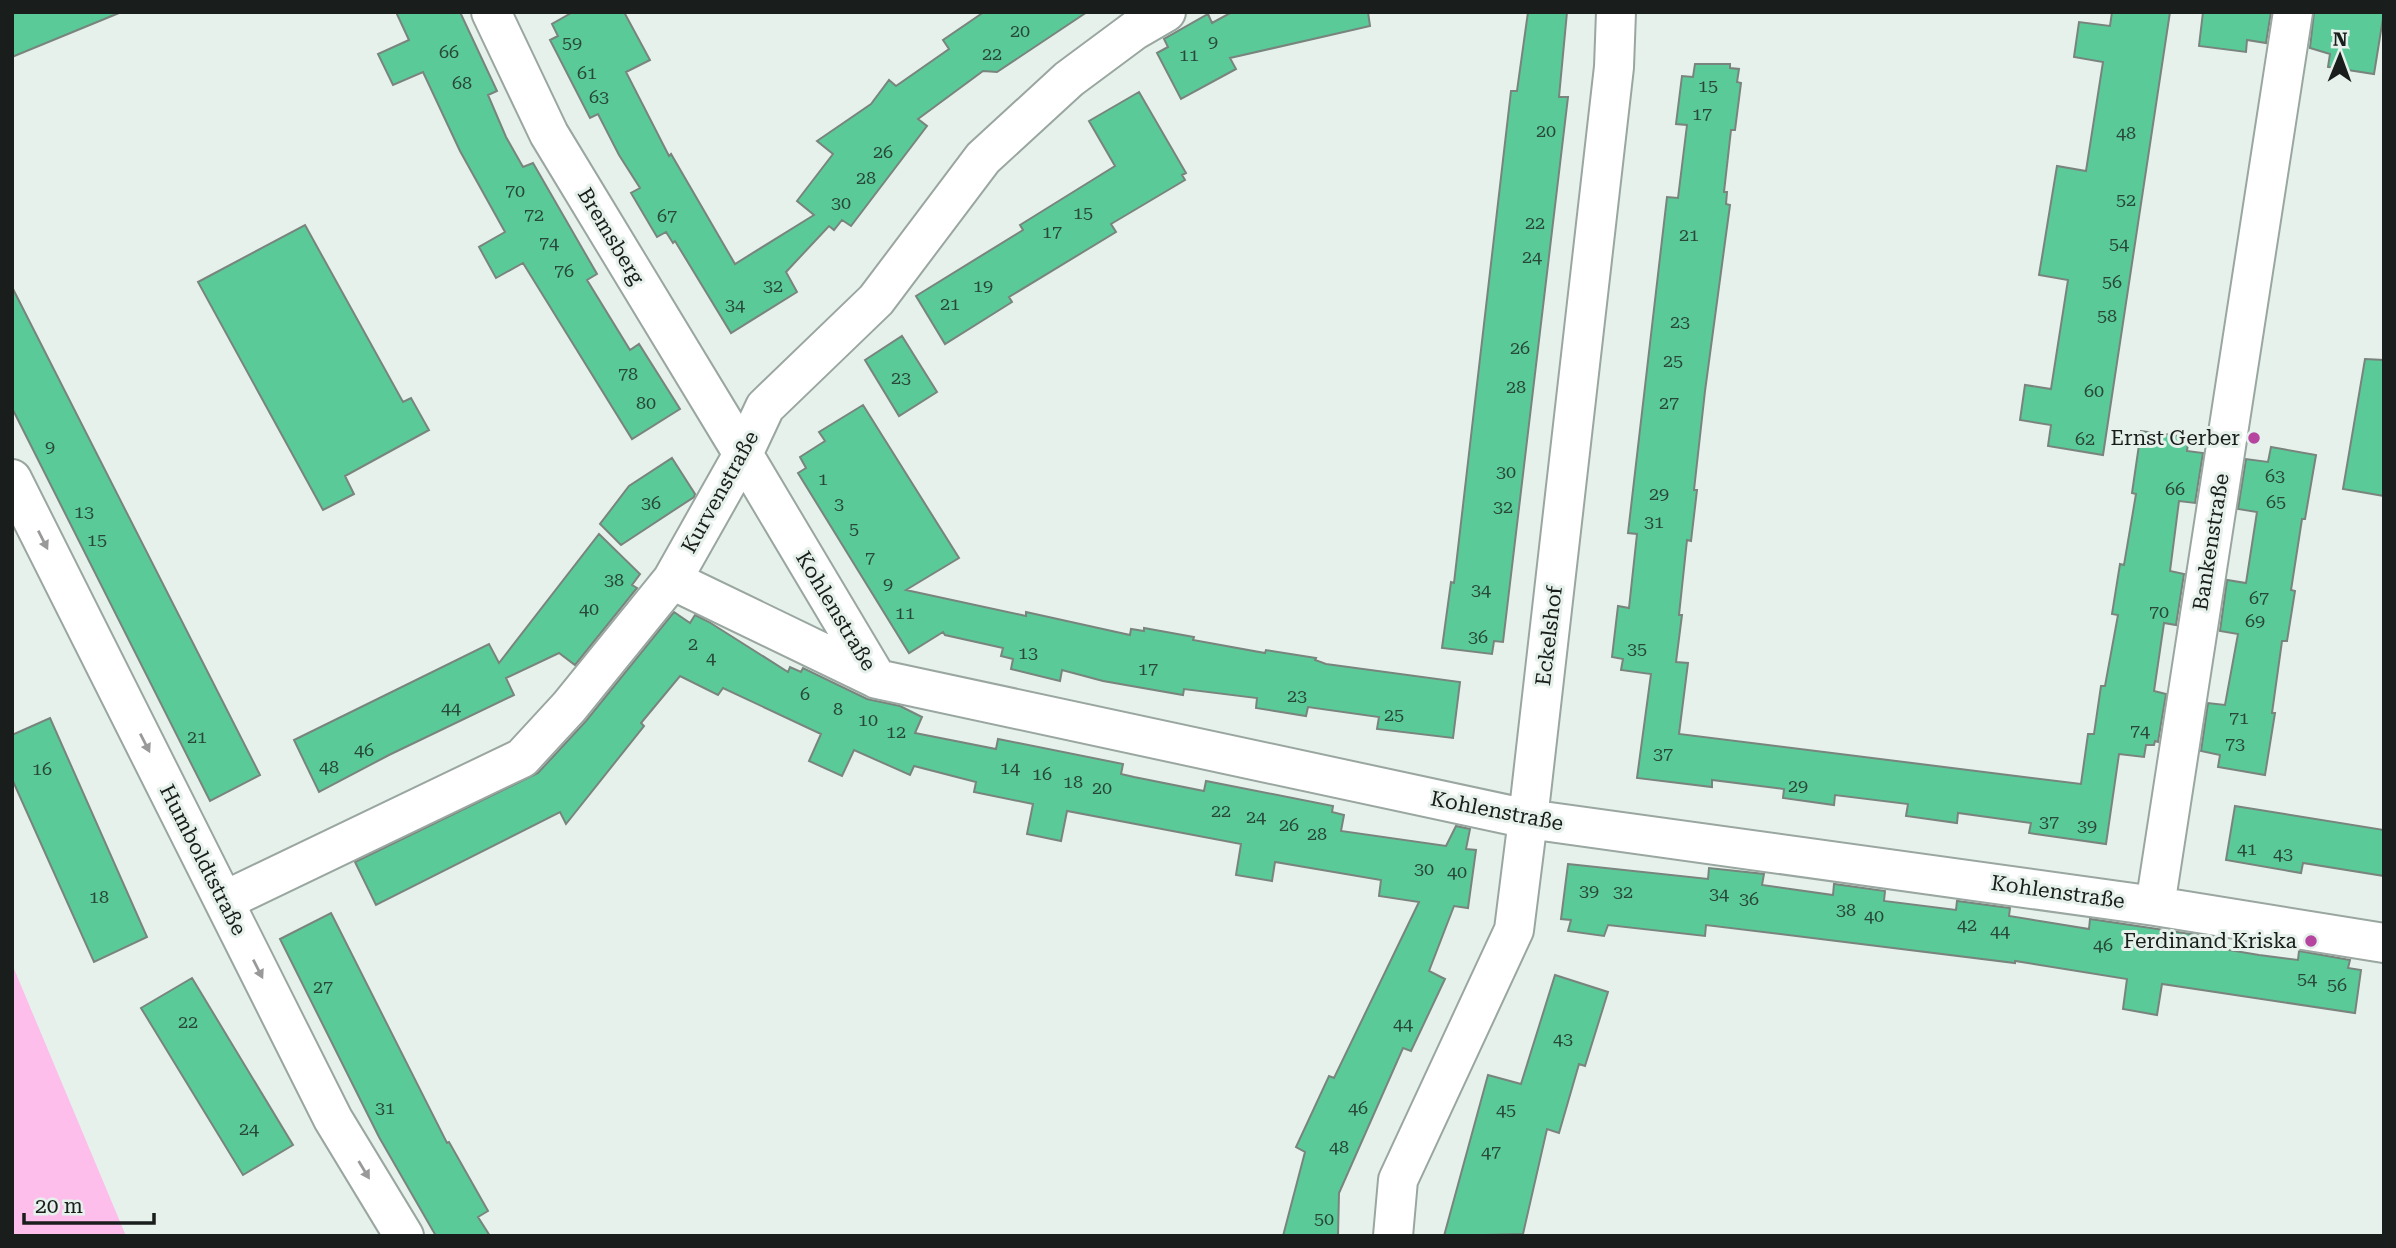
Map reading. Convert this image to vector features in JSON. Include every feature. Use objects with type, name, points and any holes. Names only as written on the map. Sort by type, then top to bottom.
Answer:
[{"type":"street","name":"Bremsberg","points":[[491,12],[549,134],[743,454]]},
{"type":"street","name":"Kurvenstraße","points":[[224,901],[522,758],[569,707],[672,580],[743,454],[765,407],[876,300],[983,158],[1069,79],[1135,30],[1166,12]]},
{"type":"street","name":"Eckelshof","points":[[1393,1236],[1398,1180],[1514,930],[1614,67],[1615,12]]},
{"type":"street","name":"Bankenstraße","points":[[2155,906],[2293,12]]},
{"type":"street","name":"Kohlenstraße","points":[[743,454],[877,679],[1528,819],[2155,906],[2384,943]]},
{"type":"street","name":"Humboldtstraße","points":[[12,479],[333,1119],[404,1236]]},
{"type":"street","points":[[672,580],[877,679]]},
{"type":"shaded area","points":[[12,964],[126,1236],[12,1236]]},
{"type":"building","points":[[12,12],[119,12],[119,13],[12,57]]},
{"type":"building","points":[[396,12],[460,12],[497,91],[488,95],[506,137],[523,167],[533,163],[597,274],[587,280],[630,350],[639,344],[680,409],[632,439],[523,263],[496,278],[479,247],[505,232],[460,151],[423,72],[393,85],[378,54],[409,40]]},
{"type":"building","points":[[573,12],[624,12],[650,60],[626,72],[669,156],[671,154],[735,264],[814,215],[797,201],[833,154],[817,141],[871,104],[889,80],[896,86],[949,49],[943,40],[984,12],[1087,12],[997,72],[983,71],[918,119],[927,126],[851,226],[842,220],[834,230],[829,226],[786,272],[797,292],[731,333],[675,241],[673,243],[666,232],[657,237],[631,193],[640,188],[598,114],[590,118],[550,40],[558,36],[552,24]]},
{"type":"building","points":[[1232,12],[1368,12],[1370,26],[1230,58],[1236,69],[1181,99],[1157,53],[1168,47],[1164,39],[1208,14],[1212,23]]},
{"type":"building","points":[[1528,12],[1567,12],[1559,97],[1568,97],[1503,642],[1494,641],[1492,654],[1442,648],[1451,582],[1454,583],[1511,91],[1517,91]]},
{"type":"building","points":[[2112,12],[2170,12],[2103,455],[2048,446],[2051,425],[2020,420],[2025,385],[2051,389],[2068,280],[2039,275],[2057,166],[2086,171],[2103,62],[2074,57],[2079,22],[2110,26]]},
{"type":"building","points":[[2203,12],[2271,12],[2266,43],[2247,40],[2246,52],[2199,46]]},
{"type":"building","points":[[2314,12],[2384,12],[2374,74],[2328,67],[2330,54],[2310,48]]},
{"type":"building","points":[[1695,64],[1730,64],[1730,68],[1739,69],[1737,82],[1741,83],[1735,130],[1731,130],[1724,192],[1727,192],[1726,204],[1730,205],[1705,391],[1691,541],[1687,540],[1679,615],[1682,615],[1676,662],[1688,663],[1679,734],[2081,784],[2088,734],[2094,734],[2101,686],[2105,686],[2118,615],[2112,614],[2120,564],[2124,565],[2136,494],[2132,493],[2141,431],[2189,437],[2187,451],[2203,453],[2195,503],[2179,501],[2170,571],[2184,574],[2176,625],[2164,623],[2154,691],[2166,694],[2158,742],[2146,745],[2144,757],[2119,754],[2106,844],[2029,833],[2031,823],[1958,813],[1957,823],[1906,816],[1908,804],[1835,795],[1834,805],[1783,798],[1784,789],[1712,780],[1712,787],[1637,778],[1651,674],[1621,670],[1623,659],[1612,657],[1618,606],[1629,608],[1637,534],[1628,533],[1667,197],[1678,198],[1687,125],[1676,124],[1682,76],[1693,77]]},
{"type":"building","points":[[1139,92],[1186,173],[1182,175],[1185,180],[1111,224],[1116,232],[1009,297],[1012,302],[945,344],[916,296],[1023,230],[1020,225],[1115,166],[1089,121]]},
{"type":"building","points":[[305,225],[403,402],[411,398],[429,430],[345,476],[354,494],[323,510],[198,282]]},
{"type":"building","points":[[12,287],[260,775],[210,801],[12,408]]},
{"type":"building","points":[[902,336],[937,392],[899,416],[865,360]]},
{"type":"building","points":[[2365,359],[2384,360],[2384,496],[2343,489]]},
{"type":"building","points":[[863,405],[959,558],[906,590],[1130,635],[1131,629],[1144,631],[1144,628],[1265,653],[1266,650],[1316,658],[1315,660],[1326,664],[1460,682],[1453,738],[1377,729],[1379,717],[1308,707],[1306,716],[1256,708],[1257,698],[1184,689],[1183,695],[1103,681],[1062,670],[1060,681],[1011,669],[1013,659],[1001,656],[1003,648],[945,635],[943,632],[909,653],[798,473],[806,468],[800,457],[825,441],[819,432]]},
{"type":"building","points":[[2271,447],[2316,455],[2305,519],[2302,519],[2291,590],[2295,591],[2287,641],[2282,641],[2272,713],[2275,713],[2265,775],[2218,767],[2220,755],[2201,751],[2208,703],[2225,705],[2238,634],[2220,631],[2227,580],[2246,583],[2257,512],[2238,509],[2246,459],[2268,462]]},
{"type":"building","points":[[672,458],[695,494],[694,497],[621,545],[600,524],[629,486]]},
{"type":"building","points":[[599,534],[640,574],[632,585],[637,588],[575,665],[559,653],[506,678],[514,695],[319,792],[294,740],[489,644],[499,663]]},
{"type":"building","points":[[674,612],[690,623],[695,615],[709,622],[788,672],[790,667],[801,672],[803,668],[867,699],[900,706],[922,717],[915,733],[996,749],[998,739],[1123,764],[1121,774],[1204,791],[1206,781],[1333,806],[1332,812],[1344,815],[1341,831],[1446,846],[1456,826],[1470,829],[1466,849],[1476,850],[1468,908],[1454,906],[1429,971],[1445,979],[1411,1051],[1403,1048],[1339,1193],[1338,1236],[1283,1236],[1305,1152],[1296,1147],[1329,1076],[1334,1078],[1419,902],[1379,896],[1381,880],[1275,862],[1272,881],[1236,875],[1241,844],[1067,811],[1061,841],[1027,834],[1033,804],[974,792],[976,782],[914,766],[910,775],[854,750],[842,776],[809,761],[821,734],[723,688],[718,695],[680,676],[641,723],[644,726],[566,824],[560,812],[376,905],[355,862],[538,773],[586,721]]},
{"type":"building","points":[[50,718],[147,937],[94,962],[12,779],[12,735]]},
{"type":"building","points":[[2235,806],[2384,830],[2384,876],[2303,863],[2301,873],[2226,860]]},
{"type":"building","points":[[1568,864],[1708,879],[1709,868],[1764,874],[1762,885],[1833,895],[1834,884],[1885,891],[1884,901],[1956,910],[1957,901],[2010,908],[2009,916],[2089,929],[2090,919],[2218,938],[2217,948],[2259,955],[2298,960],[2299,951],[2350,960],[2348,968],[2361,970],[2355,1013],[2162,984],[2157,1015],[2123,1009],[2127,979],[2015,961],[1706,925],[1705,936],[1608,925],[1604,936],[1568,931],[1571,920],[1561,919]]},
{"type":"building","points":[[331,913],[447,1143],[449,1142],[488,1211],[478,1217],[490,1236],[436,1236],[379,1137],[280,939]]},
{"type":"building","points":[[1555,975],[1608,992],[1585,1066],[1579,1064],[1559,1133],[1547,1129],[1523,1234],[1444,1236],[1488,1075],[1521,1084]]},
{"type":"building","points":[[192,978],[293,1145],[243,1175],[141,1008]]},
{"type":"place","name":"Ernst Gerber","points":[[2254,438]]},
{"type":"place","name":"Ferdinand Kriska","points":[[2311,941]]}]
